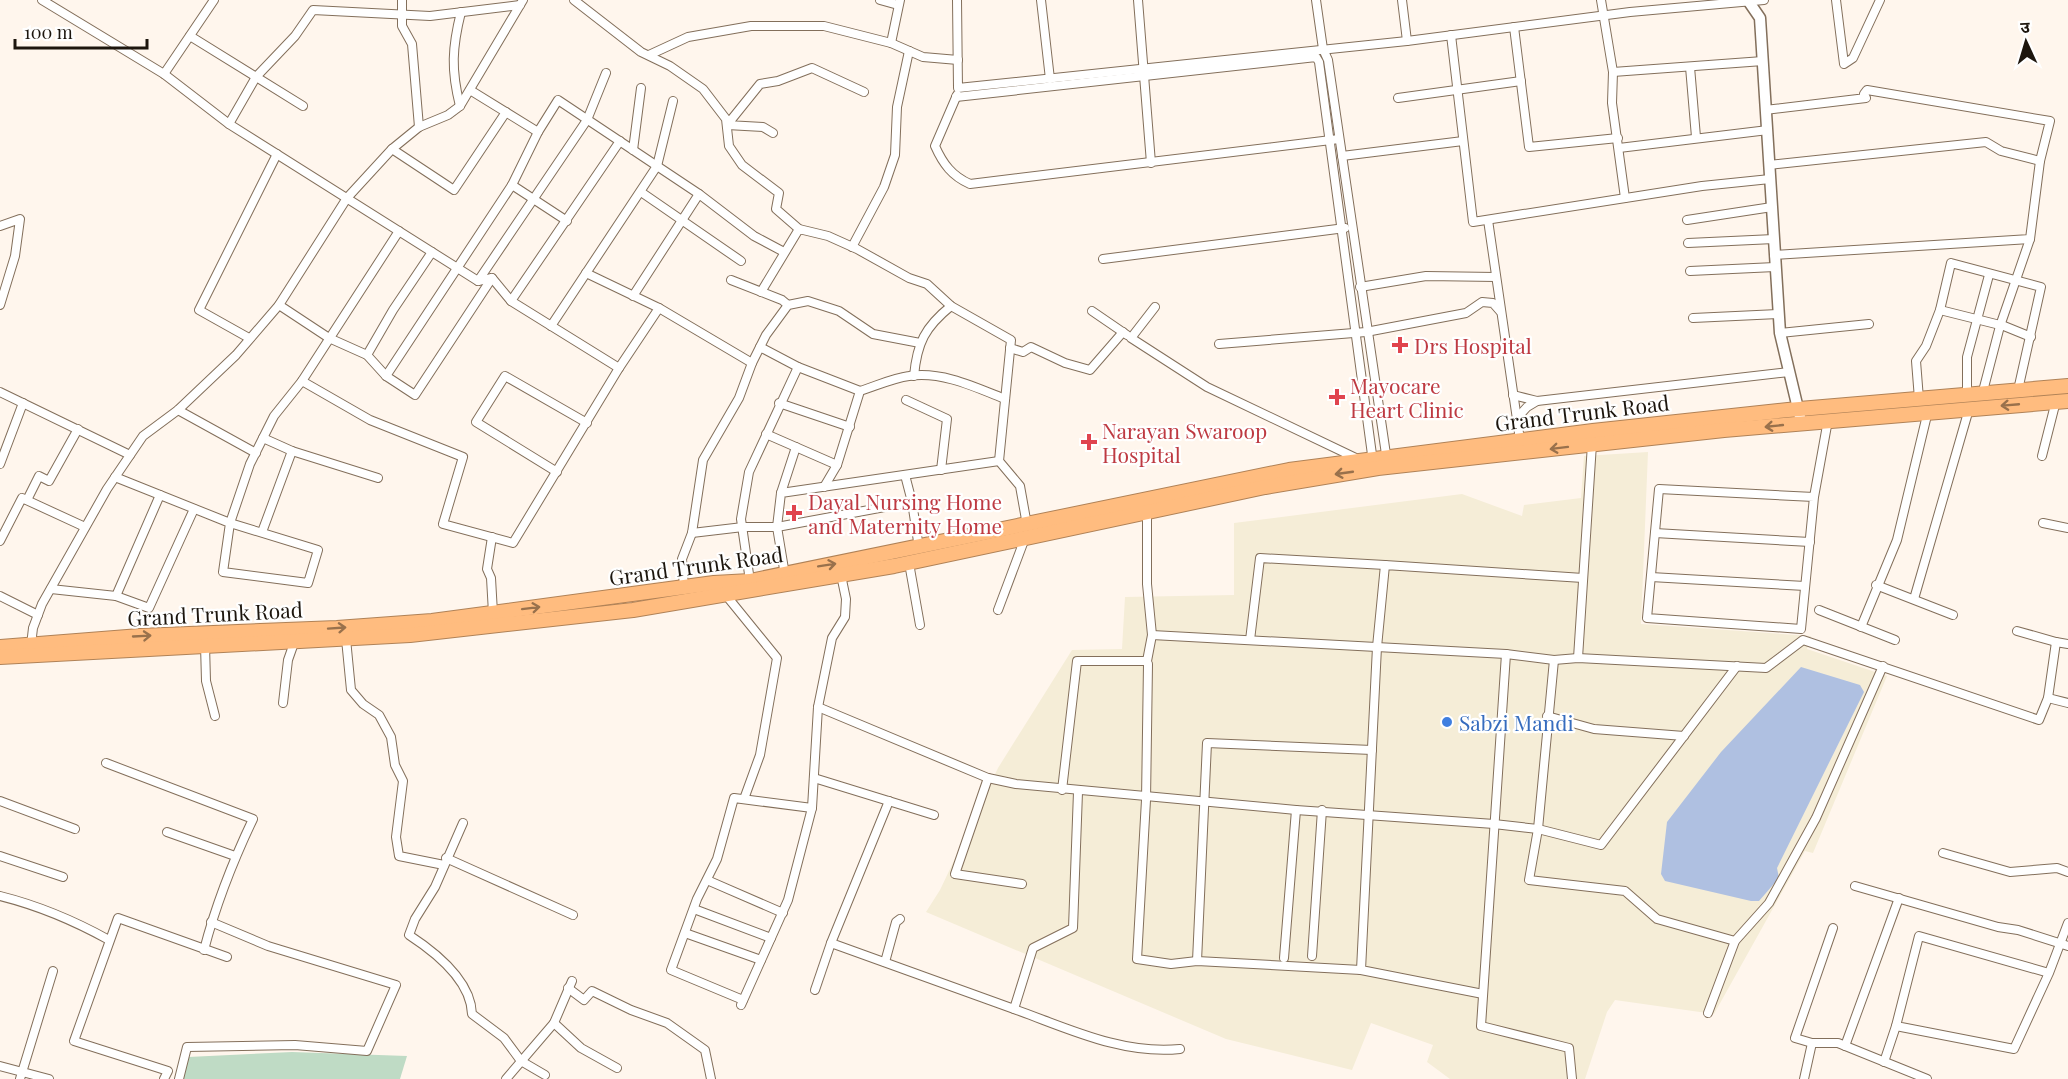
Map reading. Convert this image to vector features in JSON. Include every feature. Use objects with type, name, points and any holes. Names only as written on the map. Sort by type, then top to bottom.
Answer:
[{"type":"highway","name":"Grand Trunk Road","points":[[1800,416],[1828,420],[1928,411],[1968,403],[1982,395],[2068,386]]},
{"type":"highway","name":"Grand Trunk Road","points":[[0,647],[140,636],[337,628],[493,613],[785,575],[919,548],[1026,531],[1147,506],[1289,470],[1376,463],[1593,437],[1800,416],[1919,399],[1968,403],[2062,401]]},
{"type":"highway","name":"Grand Trunk Road","points":[[1376,463],[1520,440],[1593,437]]},
{"type":"highway","name":"Grand Trunk Road","points":[[0,657],[410,635],[633,610],[909,563],[1026,531]]},
{"type":"street","points":[[42,0],[164,74],[229,124],[478,281],[492,278]]},
{"type":"street","points":[[164,74],[214,0]]},
{"type":"street","points":[[402,0],[402,26],[412,44],[419,127]]},
{"type":"street","points":[[574,0],[609,29],[670,66],[703,90],[726,119],[729,146],[742,165],[779,193],[776,209],[799,229],[852,247],[909,278],[927,284],[951,306],[1011,340],[999,461],[1020,486],[1026,531],[998,610]]},
{"type":"street","points":[[880,0],[899,2],[891,43]]},
{"type":"street","points":[[957,0],[957,93],[935,146],[942,162],[957,178],[970,184],[1339,139]]},
{"type":"street","points":[[1041,0],[1050,79]]},
{"type":"street","points":[[1138,0],[1151,163]]},
{"type":"street","points":[[1316,0],[1323,49],[1328,60],[1366,332],[1376,463]]},
{"type":"street","points":[[1402,0],[1407,41]]},
{"type":"street","points":[[1601,0],[1612,72],[1612,103],[1626,198]]},
{"type":"street","points":[[957,93],[1050,79],[1144,73],[1604,15],[1764,0]]},
{"type":"street","points":[[1836,0],[1845,64],[1853,58],[1880,0]]},
{"type":"street","points":[[1749,2],[1760,18],[1780,333],[1800,416]]},
{"type":"street","points":[[229,124],[256,77],[295,36],[313,10],[430,16],[522,3]]},
{"type":"street","points":[[31,645],[38,615],[51,590],[85,527],[143,436],[177,410],[236,355],[279,305],[347,198],[392,149],[419,127],[460,106],[522,3]]},
{"type":"street","points":[[460,106],[454,81],[452,48],[461,12]]},
{"type":"street","points":[[649,55],[688,37],[751,26],[824,26],[891,43],[923,57],[958,60]]},
{"type":"street","points":[[1514,27],[1529,147],[1618,138]]},
{"type":"street","points":[[1451,35],[1473,222],[1626,198],[1770,179]]},
{"type":"street","points":[[190,36],[303,106]]},
{"type":"street","points":[[852,247],[884,187],[895,154],[897,107],[909,51]]},
{"type":"street","points":[[957,93],[1316,57],[1376,463]]},
{"type":"street","points":[[1612,72],[1762,61]]},
{"type":"street","points":[[1690,67],[1696,137]]},
{"type":"street","points":[[727,125],[760,84],[778,81],[812,68],[864,92]]},
{"type":"street","points":[[478,281],[587,120],[606,73]]},
{"type":"street","points":[[1398,98],[1521,81]]},
{"type":"street","points":[[633,150],[641,88]]},
{"type":"street","points":[[470,90],[538,132]]},
{"type":"street","points":[[1765,110],[1866,98],[1864,94],[1867,90],[2050,121],[2040,161],[2039,186],[2030,239],[2000,326],[1982,395]]},
{"type":"street","points":[[387,376],[512,185],[538,132],[558,100],[699,194],[754,236],[784,252]]},
{"type":"street","points":[[551,326],[657,166],[673,101]]},
{"type":"street","points":[[392,149],[454,189],[506,112]]},
{"type":"street","points":[[727,125],[764,127],[773,133]]},
{"type":"street","points":[[1619,148],[1768,130]]},
{"type":"street","points":[[511,301],[620,141]]},
{"type":"street","points":[[1342,156],[1463,141]]},
{"type":"street","points":[[1769,165],[1986,142],[2001,151],[2040,161]]},
{"type":"street","points":[[249,338],[199,310],[277,154]]},
{"type":"street","points":[[512,185],[567,221]]},
{"type":"street","points":[[641,192],[741,261]]},
{"type":"street","points":[[633,296],[684,221],[699,194]]},
{"type":"street","points":[[1687,220],[1772,207]]},
{"type":"street","points":[[0,226],[20,219],[15,256],[0,305]]},
{"type":"street","points":[[1488,220],[1520,440]]},
{"type":"street","points":[[1103,259],[1352,227]]},
{"type":"street","points":[[760,292],[799,229]]},
{"type":"street","points":[[115,477],[230,523],[318,550],[308,583],[223,572],[230,523],[255,453],[274,416],[302,381],[399,231]]},
{"type":"street","points":[[1688,243],[1774,239]]},
{"type":"street","points":[[1774,255],[2030,239]]},
{"type":"street","points":[[367,355],[393,310],[432,252]]},
{"type":"street","points":[[1919,399],[1916,361],[1926,346],[1940,310],[1951,263],[1989,275],[2042,287],[2018,390]]},
{"type":"street","points":[[1690,271],[1775,267]]},
{"type":"street","points":[[586,273],[659,308],[752,363]]},
{"type":"street","points":[[1914,599],[1968,403],[1966,357],[1989,275]]},
{"type":"street","points":[[1360,287],[1426,276],[1496,277]]},
{"type":"street","points":[[279,305],[329,338],[367,355],[387,376],[415,395],[492,278]]},
{"type":"street","points":[[492,278],[511,301],[619,368]]},
{"type":"street","points":[[731,280],[788,305],[808,301],[839,311],[873,334],[920,343]]},
{"type":"street","points":[[1219,344],[1366,332],[1466,313],[1482,302],[1493,303],[1500,311]]},
{"type":"street","points":[[684,588],[682,559],[692,533],[703,460],[739,398],[760,347],[788,305]]},
{"type":"street","points":[[914,376],[923,335],[951,306]]},
{"type":"street","points":[[1131,338],[1155,307]]},
{"type":"street","points":[[302,381],[370,420],[463,457],[443,524],[513,543],[619,368],[659,308]]},
{"type":"street","points":[[1940,310],[2031,337]]},
{"type":"street","points":[[1092,311],[1208,387],[1376,463]]},
{"type":"street","points":[[1693,318],[1778,314]]},
{"type":"street","points":[[1780,333],[1869,324]]},
{"type":"street","points":[[1010,348],[1023,352],[1031,347],[1065,363],[1090,370],[1123,332]]},
{"type":"street","points":[[760,347],[798,367],[860,391],[914,376],[930,375],[964,383],[1005,399]]},
{"type":"street","points":[[750,581],[741,519],[749,472],[779,403],[798,367]]},
{"type":"street","points":[[1513,395],[1537,401],[1789,372]]},
{"type":"street","points":[[557,472],[476,422],[505,376],[587,423]]},
{"type":"street","points":[[824,487],[837,465],[860,391]]},
{"type":"street","points":[[0,392],[130,455]]},
{"type":"street","points":[[906,400],[947,419],[941,470]]},
{"type":"street","points":[[1517,418],[1527,407],[1537,401]]},
{"type":"street","points":[[2042,456],[2062,401]]},
{"type":"street","points":[[0,464],[23,403]]},
{"type":"street","points":[[779,403],[850,427]]},
{"type":"street","points":[[177,410],[255,453]]},
{"type":"street","points":[[1861,627],[1876,585],[1897,540],[1928,411]]},
{"type":"street","points":[[1814,497],[1659,489],[1647,618],[1801,629],[1814,497],[1828,420]]},
{"type":"street","points":[[27,500],[39,476],[50,481],[78,429]]},
{"type":"street","points":[[766,434],[837,465]]},
{"type":"street","points":[[1578,658],[1593,437]]},
{"type":"street","points":[[263,438],[292,451],[378,478]]},
{"type":"street","points":[[785,575],[777,527],[781,493],[796,447]]},
{"type":"street","points":[[262,532],[292,451]]},
{"type":"street","points":[[781,493],[999,461]]},
{"type":"street","points":[[905,475],[919,548]]},
{"type":"street","points":[[116,596],[160,495]]},
{"type":"street","points":[[0,541],[22,498],[85,527]]},
{"type":"street","points":[[692,533],[743,527],[777,527],[912,502]]},
{"type":"street","points":[[1062,790],[1077,661],[1147,661],[1152,635],[1147,584],[1147,506]]},
{"type":"street","points":[[51,590],[116,596],[148,608],[194,509]]},
{"type":"street","points":[[2043,524],[2068,528]]},
{"type":"street","points":[[1655,533],[1810,542]]},
{"type":"street","points":[[492,537],[487,569],[493,613]]},
{"type":"street","points":[[1250,640],[1260,558],[1583,578]]},
{"type":"street","points":[[909,563],[920,625]]},
{"type":"street","points":[[1361,970],[1377,647],[1384,565]]},
{"type":"street","points":[[812,808],[734,798],[717,858],[670,970],[742,1003],[783,913],[812,808],[818,707],[832,638],[845,617],[846,599],[842,575]]},
{"type":"street","points":[[1651,577],[1805,586]]},
{"type":"street","points":[[1876,585],[1953,615]]},
{"type":"street","points":[[725,594],[777,658],[760,755],[744,799]]},
{"type":"street","points":[[0,596],[38,615]]},
{"type":"street","points":[[1820,610],[1895,640]]},
{"type":"street","points":[[2017,631],[2068,644]]},
{"type":"street","points":[[1152,635],[1506,654],[1554,660],[1578,658],[1766,668],[1803,640],[2039,720],[2048,698],[2056,642]]},
{"type":"street","points":[[346,639],[351,690],[363,704],[379,715],[391,737],[395,765],[403,781],[396,837],[399,856],[445,861],[573,915]]},
{"type":"street","points":[[283,703],[288,660],[294,643]]},
{"type":"street","points":[[205,645],[206,681],[214,716]]},
{"type":"street","points":[[1506,654],[1481,1026],[1569,1048],[1572,1079]]},
{"type":"street","points":[[1554,660],[1546,716],[1538,829],[1529,880],[1625,891],[1657,919],[1735,941]]},
{"type":"street","points":[[1148,664],[1146,797],[1137,959],[1171,964],[1197,961],[1361,970],[1483,994]]},
{"type":"street","points":[[818,707],[988,778],[1078,792],[1494,824],[1538,829],[1601,845],[1737,666]]},
{"type":"street","points":[[1708,1013],[1735,941],[1769,903],[1816,818],[1883,666]]},
{"type":"street","points":[[2048,698],[2068,703]]},
{"type":"street","points":[[1546,716],[1594,729],[1683,736]]},
{"type":"street","points":[[1197,961],[1202,801],[1207,743],[1372,750]]},
{"type":"street","points":[[106,763],[253,819],[235,856],[211,922],[204,950]]},
{"type":"street","points":[[814,778],[934,815]]},
{"type":"street","points":[[988,778],[955,874],[1022,884]]},
{"type":"street","points":[[1014,1009],[1033,948],[1074,928],[1078,792]]},
{"type":"street","points":[[0,801],[75,829]]},
{"type":"street","points":[[815,990],[831,943],[889,801]]},
{"type":"street","points":[[1284,958],[1296,810]]},
{"type":"street","points":[[1312,956],[1323,810]]},
{"type":"street","points":[[463,823],[409,935],[427,946],[448,968],[467,993],[472,1003],[472,1014],[504,1038],[521,1061],[545,1075]]},
{"type":"street","points":[[167,832],[235,856]]},
{"type":"street","points":[[1943,853],[2010,872],[2056,868],[2068,872]]},
{"type":"street","points":[[0,856],[63,877]]},
{"type":"street","points":[[707,880],[783,913]]},
{"type":"street","points":[[1855,886],[2064,945]]},
{"type":"street","points":[[0,896],[36,904],[69,918],[109,940]]},
{"type":"street","points":[[1845,1047],[1899,898]]},
{"type":"street","points":[[694,909],[771,938]]},
{"type":"street","points":[[165,1079],[168,1071],[74,1041],[118,918],[227,957]]},
{"type":"street","points":[[885,962],[896,922],[900,919]]},
{"type":"street","points":[[179,1079],[187,1047],[295,1045],[367,1050],[396,985],[268,946],[211,922]]},
{"type":"street","points":[[1896,1026],[2014,1049],[2064,945],[2068,922]]},
{"type":"street","points":[[1833,928],[1795,1038],[1812,1043],[1838,1044],[1927,1079]]},
{"type":"street","points":[[685,933],[761,960]]},
{"type":"street","points":[[1884,1062],[1896,1026],[1918,936],[2049,973]]},
{"type":"street","points":[[831,943],[1120,1045],[1161,1051],[1180,1049]]},
{"type":"street","points":[[22,1075],[53,971]]},
{"type":"street","points":[[506,1079],[554,1023],[570,984],[584,1000],[592,991],[630,1010],[667,1023],[705,1050],[711,1079]]},
{"type":"street","points":[[554,1023],[581,1048],[617,1068]]},
{"type":"street","points":[[1804,1079],[1812,1043]]},
{"type":"street","points":[[0,1066],[22,1075],[49,1079]]},
{"type":"shaded area","name":"Sabzi Mandi","points":[[1648,452],[1641,624],[1811,636],[1807,649],[1887,676],[1813,853],[1805,851],[1714,1014],[1615,1000],[1607,1012],[1585,1079],[1450,1079],[1427,1062],[1433,1045],[1371,1023],[1352,1070],[1226,1039],[926,912],[940,890],[998,768],[1072,650],[1122,649],[1125,597],[1234,595],[1234,523],[1462,494],[1522,516],[1524,505],[1581,498],[1584,456]]},
{"type":"green space","points":[[292,1052],[407,1056],[400,1079],[182,1079],[188,1057]]},
{"type":"water","points":[[1801,667],[1860,685],[1864,692],[1777,868],[1779,878],[1759,901],[1665,881],[1661,874],[1667,822],[1721,752]]},
{"type":"place","name":"Drs Hospital","points":[[1400,345]]},
{"type":"place","name":"Mayocare Heart Clinic","points":[[1337,397]]},
{"type":"place","name":"Narayan Swaroop Hospital","points":[[1089,442]]},
{"type":"place","name":"Dayal Nursing Home and Maternity Home","points":[[794,513]]},
{"type":"place","name":"Sabzi Mandi","points":[[1447,722]]}]
